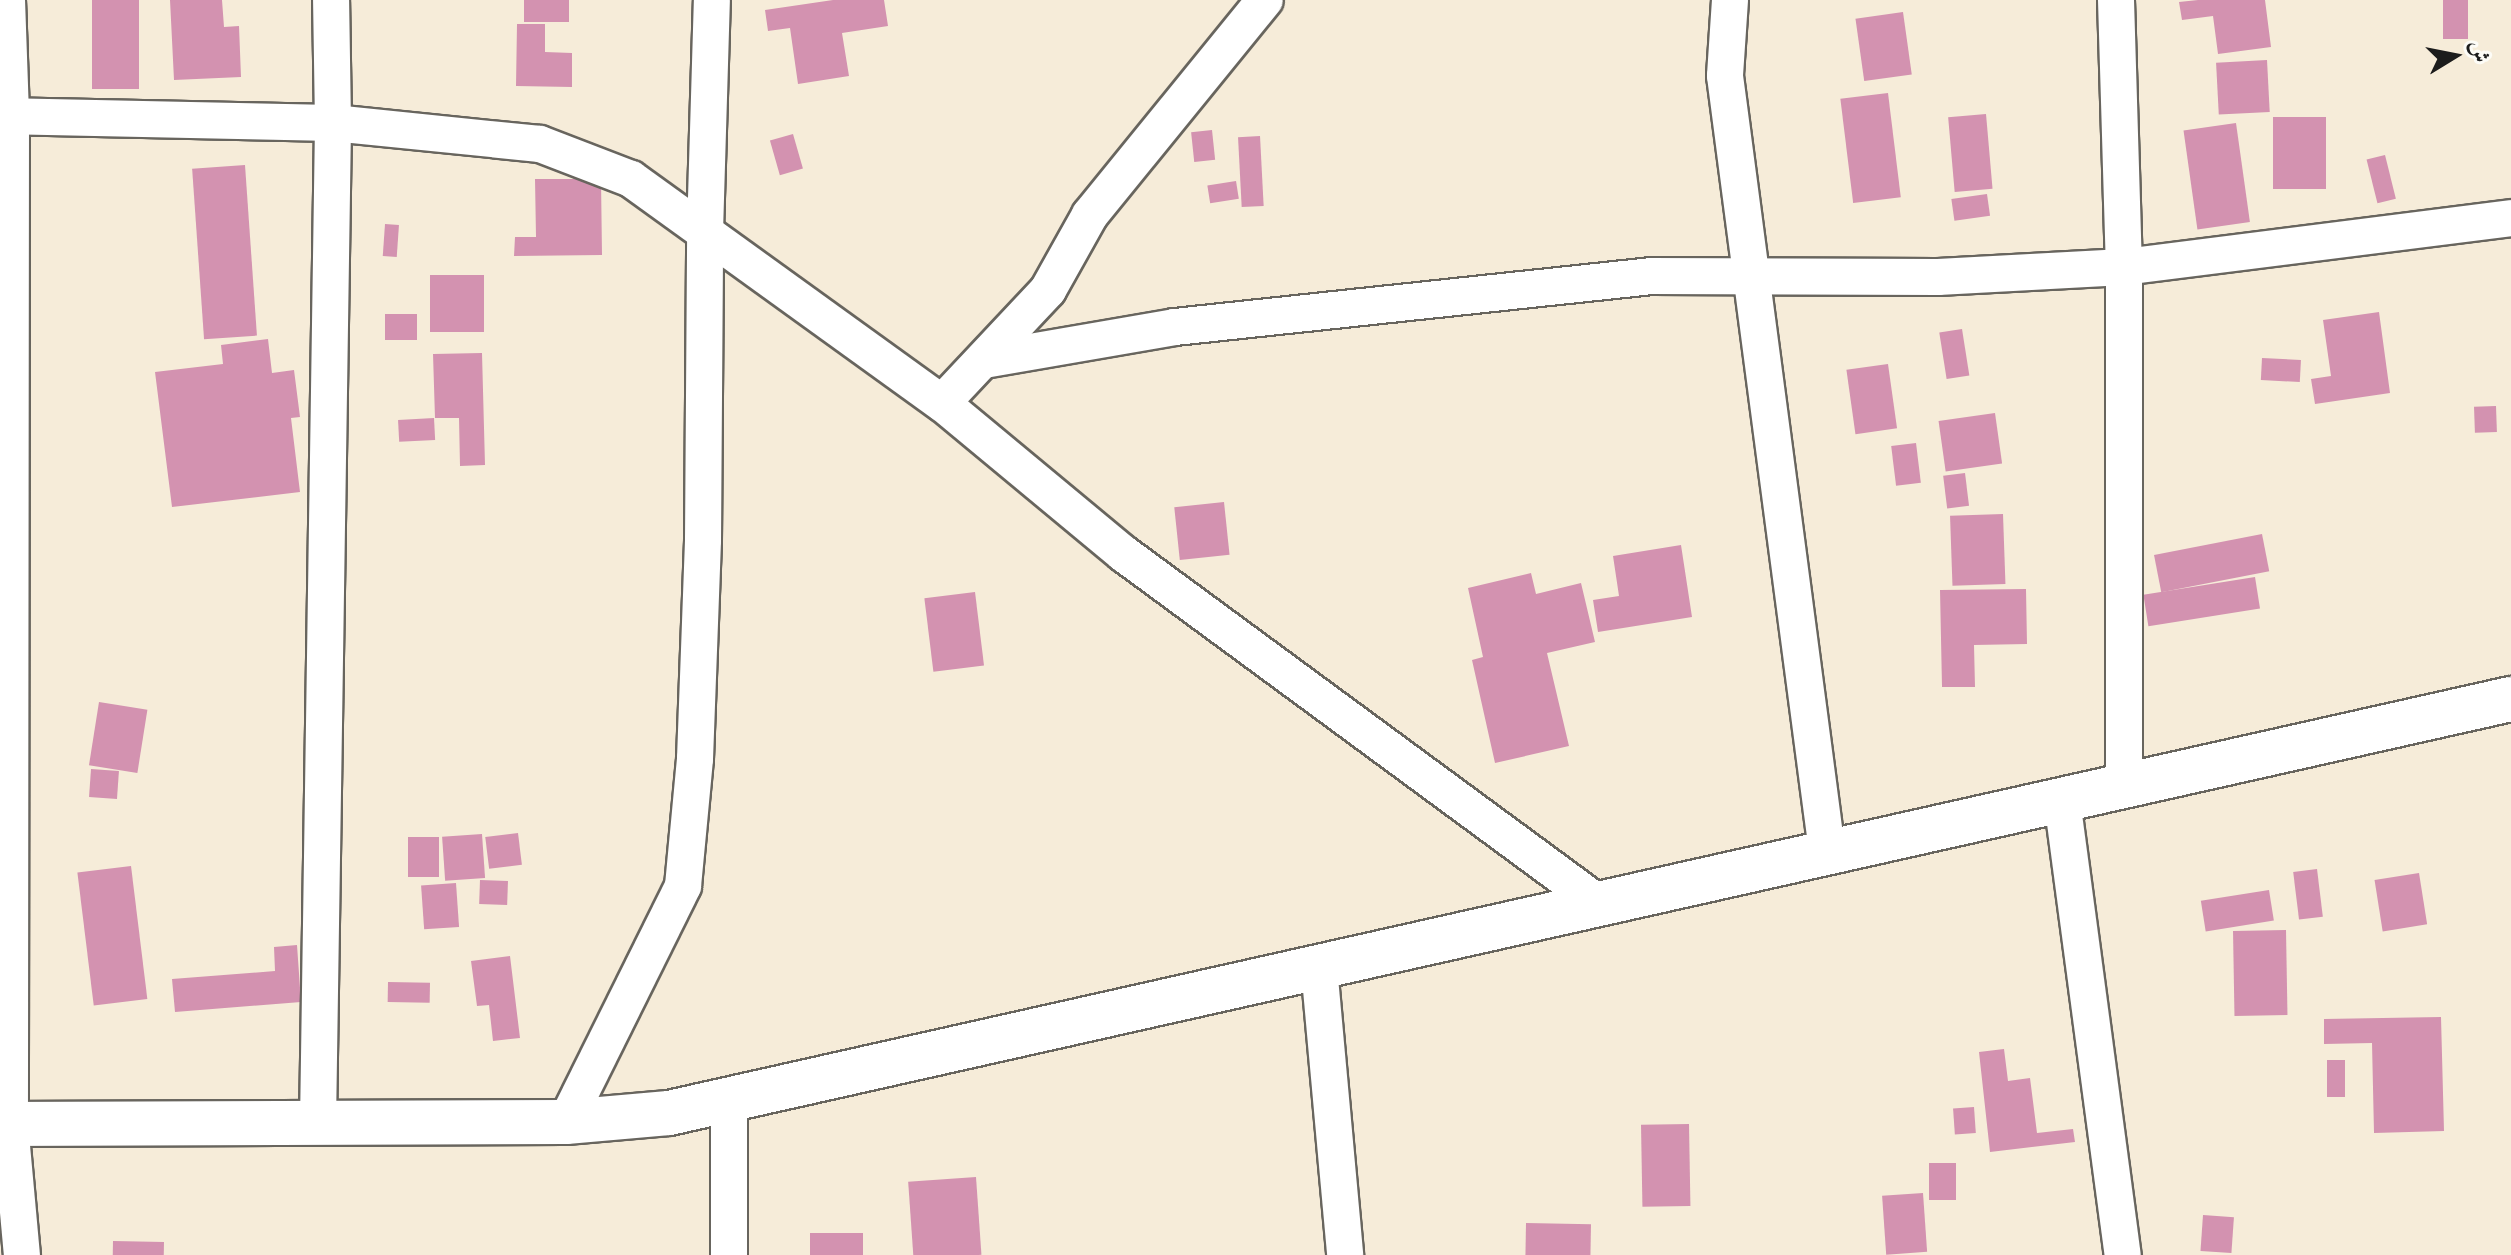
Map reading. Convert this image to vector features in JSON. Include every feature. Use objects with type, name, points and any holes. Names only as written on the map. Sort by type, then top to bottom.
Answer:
[{"type":"main road","points":[[5,1124],[566,1122],[669,1113],[2511,699]]},
{"type":"street","points":[[7,0],[5,1124],[22,1255]]},
{"type":"street","points":[[318,1124],[333,123],[331,0]]},
{"type":"street","points":[[566,1122],[683,886],[695,759],[703,540],[705,232],[712,0]]},
{"type":"street","points":[[942,403],[1048,290],[1090,215],[1265,0]]},
{"type":"street","points":[[1730,0],[1725,76],[1827,851]]},
{"type":"street","points":[[2116,0],[2124,267],[2124,786]]},
{"type":"street","points":[[6,116],[333,123],[540,144],[631,179],[942,403],[1124,554],[1598,903]]},
{"type":"street","points":[[984,360],[1175,327],[1651,276],[1938,277],[2124,267],[2511,218]]},
{"type":"street","points":[[2062,800],[2123,1255]]},
{"type":"street","points":[[1319,967],[1345,1255]]},
{"type":"street","points":[[729,1099],[729,1255]]},
{"type":"building","points":[[92,0],[139,0],[139,89],[92,89]]},
{"type":"building","points":[[170,0],[222,0],[224,27],[239,26],[241,77],[174,80]]},
{"type":"building","points":[[524,0],[569,0],[569,22],[524,22]]},
{"type":"building","points":[[833,0],[884,0],[888,26],[842,33],[849,76],[798,84],[790,28],[768,31],[765,10]]},
{"type":"building","points":[[2265,0],[2271,47],[2218,54],[2213,16],[2182,20],[2179,2]]},
{"type":"building","points":[[2443,0],[2468,0],[2468,39],[2443,39]]},
{"type":"building","points":[[1903,12],[1912,74],[1864,81],[1855,19]]},
{"type":"building","points":[[517,24],[545,24],[545,52],[572,53],[572,87],[516,86]]},
{"type":"building","points":[[2267,60],[2270,112],[2219,115],[2216,63]]},
{"type":"building","points":[[1888,93],[1901,197],[1853,203],[1840,99]]},
{"type":"building","points":[[1986,114],[1993,189],[1955,192],[1948,117]]},
{"type":"building","points":[[2273,117],[2326,117],[2326,189],[2273,189]]},
{"type":"building","points":[[2236,123],[2250,222],[2197,229],[2184,130]]},
{"type":"building","points":[[1212,130],[1215,160],[1194,162],[1191,132]]},
{"type":"building","points":[[793,134],[803,169],[780,175],[770,141]]},
{"type":"building","points":[[1260,136],[1264,206],[1242,207],[1238,137]]},
{"type":"building","points":[[2385,155],[2396,199],[2377,203],[2367,160]]},
{"type":"building","points":[[245,165],[257,336],[204,339],[192,169]]},
{"type":"building","points":[[535,179],[601,179],[602,255],[514,256],[515,237],[536,237]]},
{"type":"building","points":[[1236,181],[1239,199],[1210,203],[1207,186]]},
{"type":"building","points":[[1987,194],[1990,216],[1954,221],[1951,199]]},
{"type":"building","points":[[385,224],[399,225],[397,257],[383,256]]},
{"type":"building","points":[[430,275],[484,275],[484,332],[430,332]]},
{"type":"building","points":[[2379,312],[2390,393],[2315,404],[2311,379],[2331,376],[2323,320]]},
{"type":"building","points":[[385,314],[417,314],[417,340],[385,340]]},
{"type":"building","points":[[1962,329],[1969,375],[1947,379],[1939,333]]},
{"type":"building","points":[[268,339],[272,373],[294,370],[300,417],[291,418],[300,492],[172,507],[155,372],[223,364],[221,345]]},
{"type":"building","points":[[482,353],[485,465],[460,466],[459,418],[435,418],[433,354]]},
{"type":"building","points":[[2262,358],[2301,360],[2300,382],[2261,380]]},
{"type":"building","points":[[1888,364],[1897,428],[1855,434],[1846,370]]},
{"type":"building","points":[[2496,406],[2497,432],[2475,433],[2474,407]]},
{"type":"building","points":[[1995,413],[2002,464],[1946,471],[1939,421]]},
{"type":"building","points":[[434,418],[435,440],[399,442],[398,420]]},
{"type":"building","points":[[1916,443],[1921,483],[1896,486],[1891,446]]},
{"type":"building","points":[[1965,473],[1969,506],[1947,508],[1943,476]]},
{"type":"building","points":[[1224,502],[1230,555],[1180,560],[1174,507]]},
{"type":"building","points":[[2003,514],[2005,584],[1952,586],[1950,516]]},
{"type":"building","points":[[2262,534],[2269,571],[2161,592],[2154,555]]},
{"type":"building","points":[[1681,545],[1692,617],[1598,632],[1593,600],[1619,596],[1613,556]]},
{"type":"building","points":[[1531,573],[1536,594],[1581,583],[1595,642],[1547,653],[1569,746],[1495,763],[1472,660],[1483,657],[1468,588]]},
{"type":"building","points":[[2255,577],[2260,609],[2148,626],[2143,595]]},
{"type":"building","points":[[2026,589],[2027,644],[1974,645],[1975,687],[1942,687],[1940,590]]},
{"type":"building","points":[[975,592],[984,665],[933,672],[924,598]]},
{"type":"building","points":[[99,702],[147,710],[137,773],[89,765]]},
{"type":"building","points":[[91,769],[119,771],[117,799],[89,797]]},
{"type":"building","points":[[518,833],[522,865],[489,869],[485,837]]},
{"type":"building","points":[[482,834],[485,878],[445,881],[442,837]]},
{"type":"building","points":[[408,837],[439,837],[439,877],[408,877]]},
{"type":"building","points":[[131,866],[147,999],[94,1006],[77,873]]},
{"type":"building","points":[[2317,869],[2323,917],[2299,920],[2293,872]]},
{"type":"building","points":[[2419,873],[2427,924],[2383,931],[2375,880]]},
{"type":"building","points":[[480,880],[508,881],[507,905],[479,904]]},
{"type":"building","points":[[456,883],[459,927],[424,929],[421,885]]},
{"type":"building","points":[[2269,890],[2274,921],[2206,931],[2201,901]]},
{"type":"building","points":[[2286,930],[2287,1015],[2234,1016],[2233,931]]},
{"type":"building","points":[[297,945],[301,1002],[175,1012],[172,979],[275,971],[274,947]]},
{"type":"building","points":[[510,956],[520,1038],[493,1041],[489,1005],[477,1006],[471,961]]},
{"type":"building","points":[[388,982],[430,983],[430,1003],[388,1002]]},
{"type":"building","points":[[2441,1017],[2444,1131],[2374,1133],[2372,1043],[2324,1044],[2324,1019]]},
{"type":"building","points":[[2004,1049],[2008,1081],[2030,1078],[2037,1133],[2073,1129],[2075,1142],[1990,1152],[1979,1052]]},
{"type":"building","points":[[2327,1060],[2345,1060],[2345,1097],[2327,1097]]},
{"type":"building","points":[[1974,1107],[1976,1133],[1955,1134],[1953,1108]]},
{"type":"building","points":[[1689,1124],[1690,1206],[1642,1207],[1641,1125]]},
{"type":"building","points":[[1929,1163],[1956,1163],[1956,1200],[1929,1200]]},
{"type":"building","points":[[976,1177],[981,1255],[913,1255],[908,1182]]},
{"type":"building","points":[[1923,1193],[1927,1252],[1886,1255],[1882,1196]]},
{"type":"building","points":[[2203,1215],[2234,1217],[2231,1253],[2200,1251]]},
{"type":"building","points":[[1526,1223],[1591,1224],[1590,1255],[1525,1255]]},
{"type":"building","points":[[810,1233],[863,1233],[863,1255],[810,1255]]},
{"type":"building","points":[[113,1241],[164,1242],[164,1255],[113,1255]]}]
